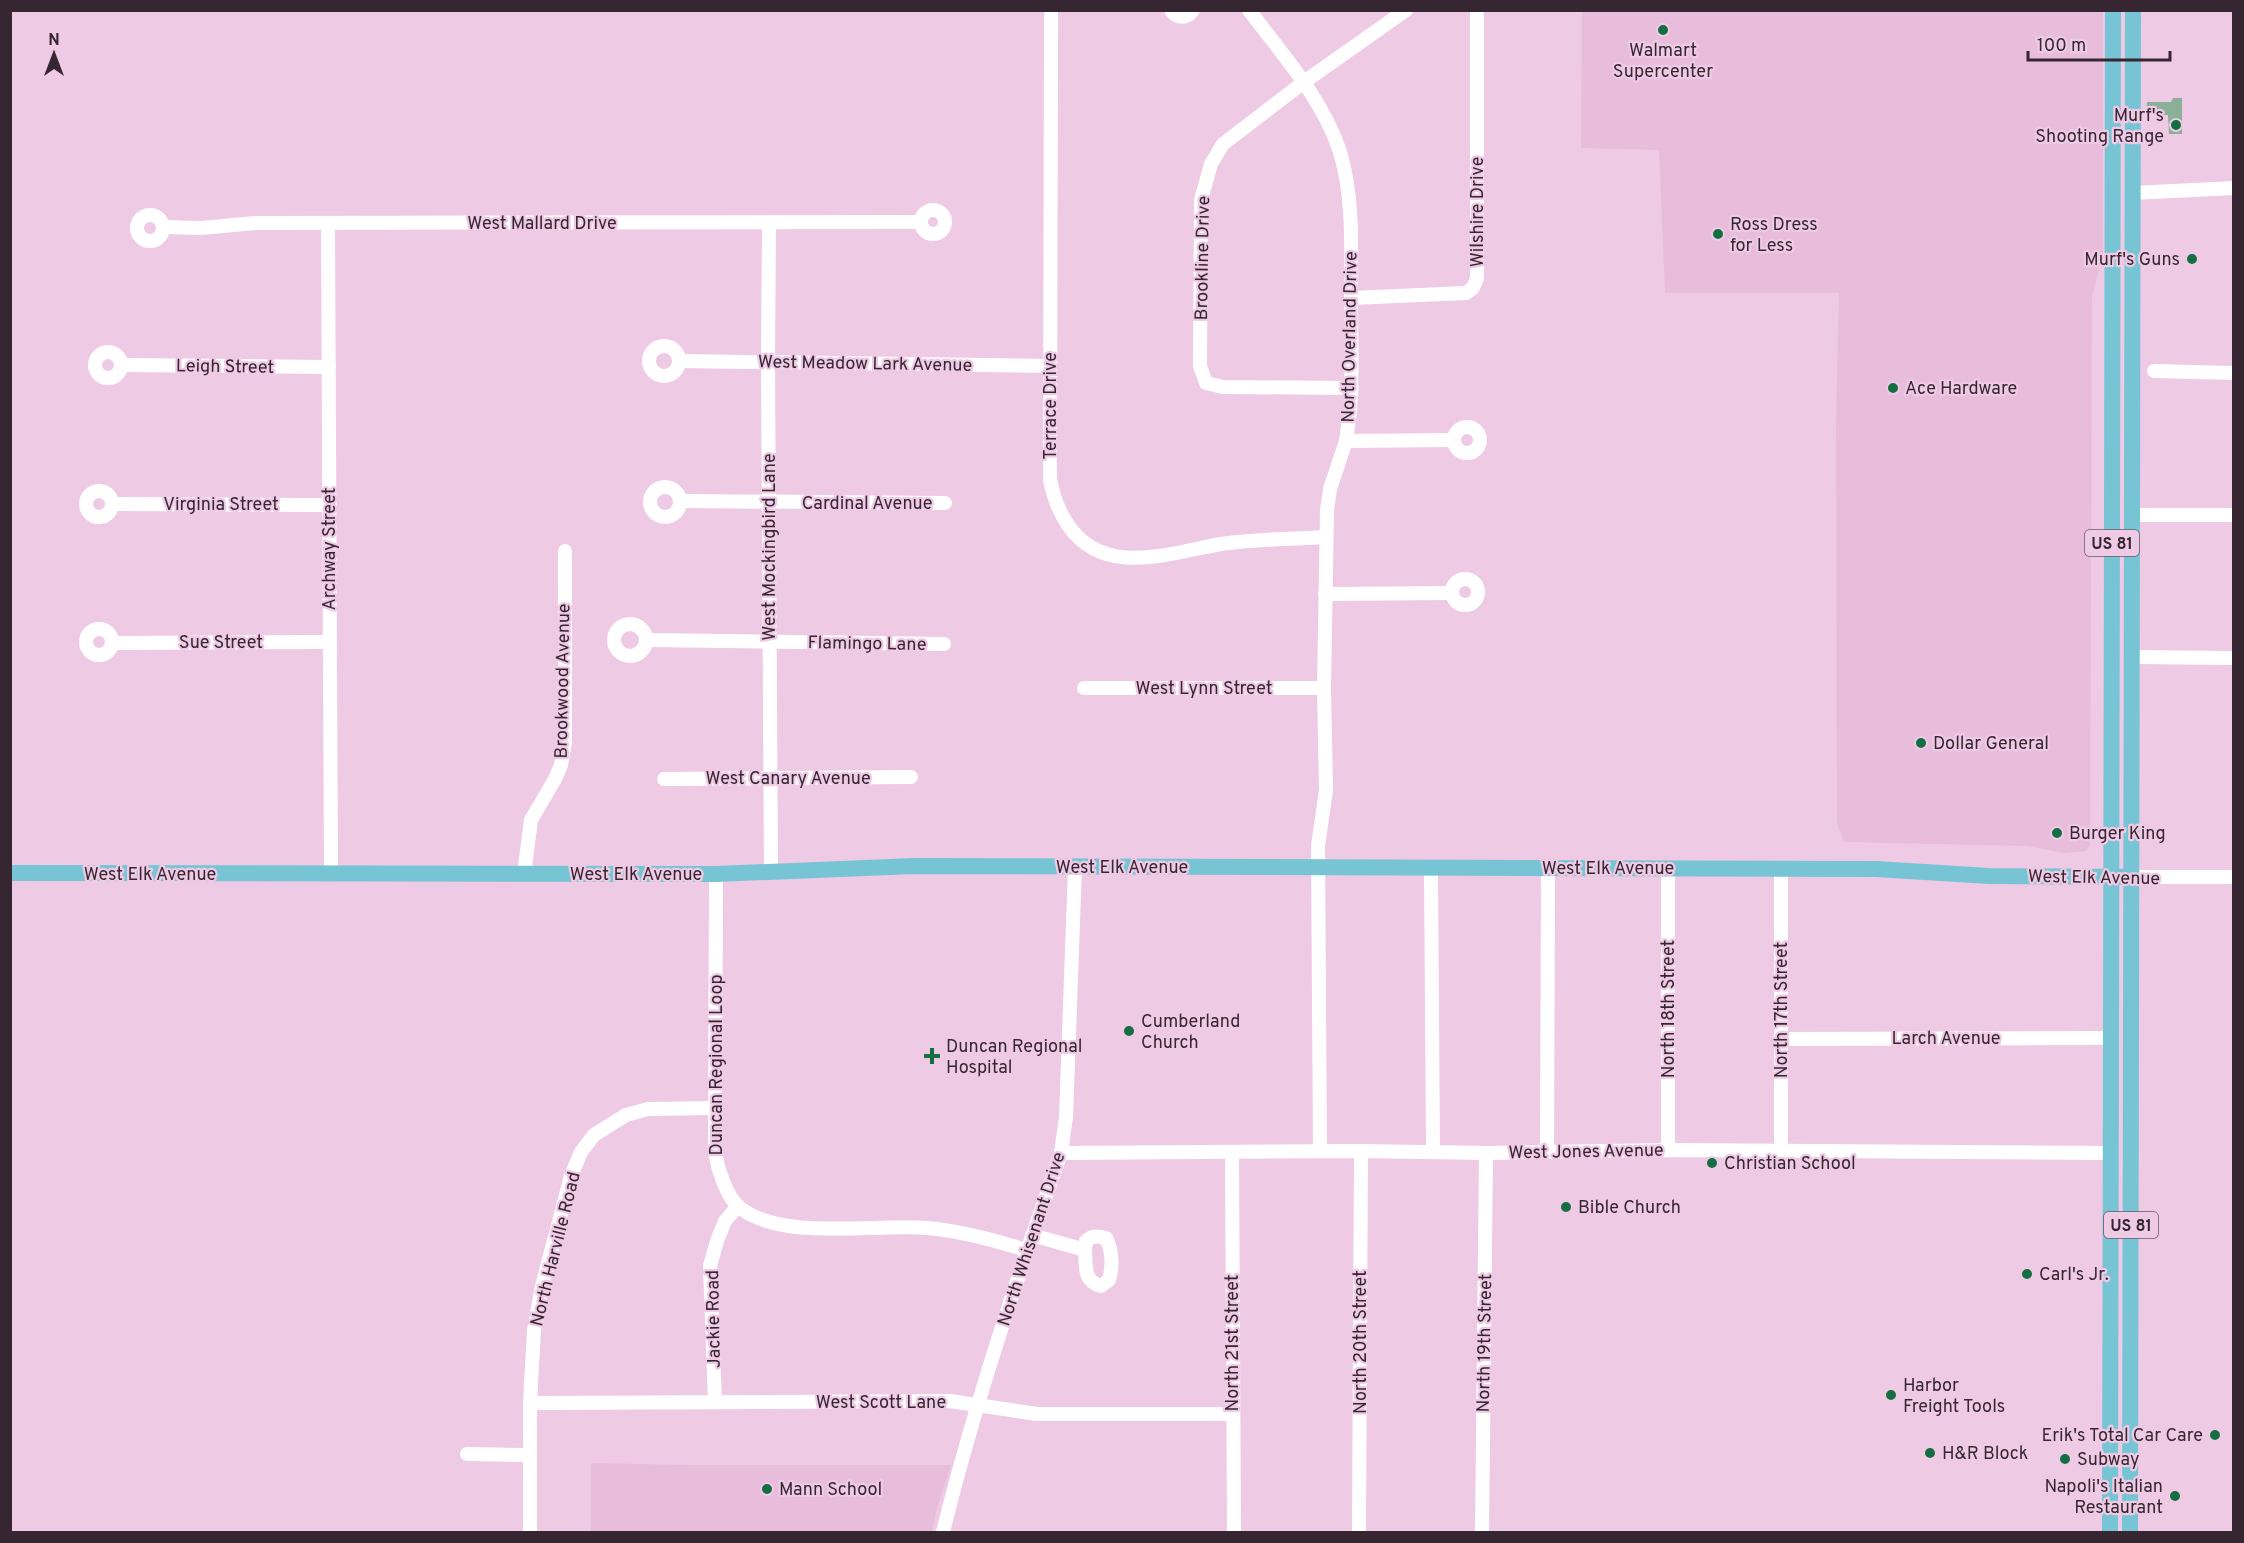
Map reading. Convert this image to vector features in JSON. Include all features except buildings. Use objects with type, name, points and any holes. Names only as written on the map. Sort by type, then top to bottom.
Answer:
[{"type":"main road","name":"US 81","points":[[2110,1533],[2113,10]]},
{"type":"main road","name":"US 81","points":[[2130,1533],[2133,10]]},
{"type":"main road","points":[[2112,359],[2133,359]]},
{"type":"main road","points":[[2112,639],[2132,639]]},
{"type":"main road","name":"West Elk Avenue","points":[[10,873],[716,874],[914,866],[1876,869],[1989,876],[2131,877]]},
{"type":"main road","points":[[2111,1121],[2131,1120]]},
{"type":"main road","points":[[2111,1290],[2131,1290]]},
{"type":"street","name":"Terrace Drive","points":[[1051,10],[1050,479],[1053,498],[1060,513],[1074,534],[1089,547],[1107,556],[1132,559],[1161,556],[1222,544],[1326,537]]},
{"type":"street","points":[[1171,10],[1174,15],[1182,18],[1190,15],[1193,10]]},
{"type":"street","name":"North Overland Drive","points":[[1249,10],[1304,82],[1326,120],[1339,151],[1349,191],[1352,227],[1352,388],[1346,441],[1330,489],[1327,510],[1324,594],[1326,790],[1318,846],[1319,868]]},
{"type":"street","name":"Brookline Drive","points":[[1352,388],[1223,387],[1206,383],[1200,366],[1200,200],[1211,164],[1223,144],[1304,82],[1406,10]]},
{"type":"street","name":"Wilshire Drive","points":[[1351,298],[1466,293],[1473,288],[1477,278],[1477,10]]},
{"type":"street","points":[[2133,193],[2234,189]]},
{"type":"street","name":"West Mallard Drive","points":[[163,227],[201,228],[255,224],[328,223],[920,222]]},
{"type":"street","name":"Archway Street","points":[[328,223],[331,874]]},
{"type":"street","name":"West Mockingbird Lane","points":[[769,224],[771,871]]},
{"type":"street","name":"West Meadow Lark Avenue","points":[[680,361],[1050,366]]},
{"type":"street","name":"Leigh Street","points":[[121,365],[329,367]]},
{"type":"street","points":[[2154,371],[2234,373]]},
{"type":"street","points":[[1346,441],[1454,440]]},
{"type":"street","name":"Cardinal Avenue","points":[[680,501],[945,503]]},
{"type":"street","name":"Virginia Street","points":[[112,504],[330,505]]},
{"type":"street","points":[[2132,515],[2234,515]]},
{"type":"street","name":"Brookwood Avenue","points":[[524,874],[531,820],[555,779],[561,765],[565,742],[565,551]]},
{"type":"street","points":[[1324,594],[1452,593]]},
{"type":"street","name":"Flamingo Lane","points":[[646,640],[944,644]]},
{"type":"street","name":"Sue Street","points":[[113,643],[329,642]]},
{"type":"street","points":[[2132,657],[2234,658]]},
{"type":"street","name":"West Lynn Street","points":[[1084,688],[1324,688]]},
{"type":"street","name":"West Canary Avenue","points":[[664,779],[911,777]]},
{"type":"street","name":"North Whisenant Drive","points":[[943,1533],[962,1456],[988,1367],[1026,1250],[1061,1153],[1066,1117],[1075,867]]},
{"type":"street","points":[[1319,868],[1320,1151]]},
{"type":"street","points":[[1431,868],[1433,1152]]},
{"type":"street","points":[[1547,1151],[1548,868]]},
{"type":"street","name":"North 18th Street","points":[[1668,868],[1668,1150]]},
{"type":"street","name":"North 17th Street","points":[[1781,869],[1781,1151]]},
{"type":"street","name":"Duncan Regional Loop","points":[[716,874],[715,1153],[718,1171],[738,1206]]},
{"type":"street","name":"West Elk Avenue","points":[[2131,877],[2234,877]]},
{"type":"street","name":"Larch Avenue","points":[[1780,1039],[2111,1038]]},
{"type":"street","name":"North Harville Road","points":[[530,1533],[530,1403],[534,1329],[542,1286],[572,1176],[581,1152],[594,1135],[626,1115],[648,1109],[715,1108]]},
{"type":"street","name":"West Jones Avenue","points":[[1061,1153],[1320,1151],[1486,1153],[1668,1150],[2111,1153]]},
{"type":"street","name":"North 20th Street","points":[[1359,1533],[1361,1151]]},
{"type":"street","name":"North 21st Street","points":[[1232,1153],[1233,1533]]},
{"type":"street","name":"North 19th Street","points":[[1482,1533],[1486,1153]]},
{"type":"street","points":[[738,1206],[767,1222],[792,1227],[927,1228],[969,1234],[1026,1250]]},
{"type":"street","name":"Jackie Road","points":[[715,1402],[710,1266],[725,1221],[738,1206]]},
{"type":"street","points":[[1032,1235],[1085,1250]]},
{"type":"street","name":"West Scott Lane","points":[[530,1403],[950,1401],[1037,1414],[1232,1414]]},
{"type":"street","points":[[467,1454],[530,1455]]},
{"type":"shaded area","points":[[1582,11],[2103,11],[2103,254],[2092,297],[2090,846],[2086,851],[2064,853],[2027,846],[1844,842],[1837,824],[1836,423],[1839,293],[1665,293],[1659,150],[1581,148]]},
{"type":"shaded area","name":"Mann School","points":[[591,1463],[951,1465],[932,1532],[591,1532]]},
{"type":"green space","name":"Murf's Shooting Range","points":[[2173,98],[2182,98],[2182,134],[2169,134],[2168,115],[2146,115],[2147,102],[2171,102]]},
{"type":"place","name":"Walmart Supercenter","points":[[1663,30]]},
{"type":"place","name":"Murf's Shooting Range","points":[[2176,125]]},
{"type":"place","name":"Ross Dress for Less","points":[[1718,234]]},
{"type":"place","name":"Murf's Guns","points":[[2192,259]]},
{"type":"place","name":"Ace Hardware","points":[[1893,388]]},
{"type":"place","name":"Dollar General","points":[[1921,743]]},
{"type":"place","name":"Burger King","points":[[2057,833]]},
{"type":"place","name":"Cumberland Church","points":[[1129,1031]]},
{"type":"place","name":"Duncan Regional Hospital","points":[[932,1056]]},
{"type":"place","name":"Christian School","points":[[1712,1163]]},
{"type":"place","name":"Bible Church","points":[[1566,1207]]},
{"type":"place","name":"Carl's Jr.","points":[[2027,1274]]},
{"type":"place","name":"Harbor Freight Tools","points":[[1891,1395]]},
{"type":"place","name":"Erik's Total Car Care","points":[[2215,1435]]},
{"type":"place","name":"H&R Block","points":[[1930,1453]]},
{"type":"place","name":"Subway","points":[[2065,1459]]},
{"type":"place","name":"Mann School","points":[[767,1489]]},
{"type":"place","name":"Napoli's Italian Restaurant","points":[[2175,1496]]}]
